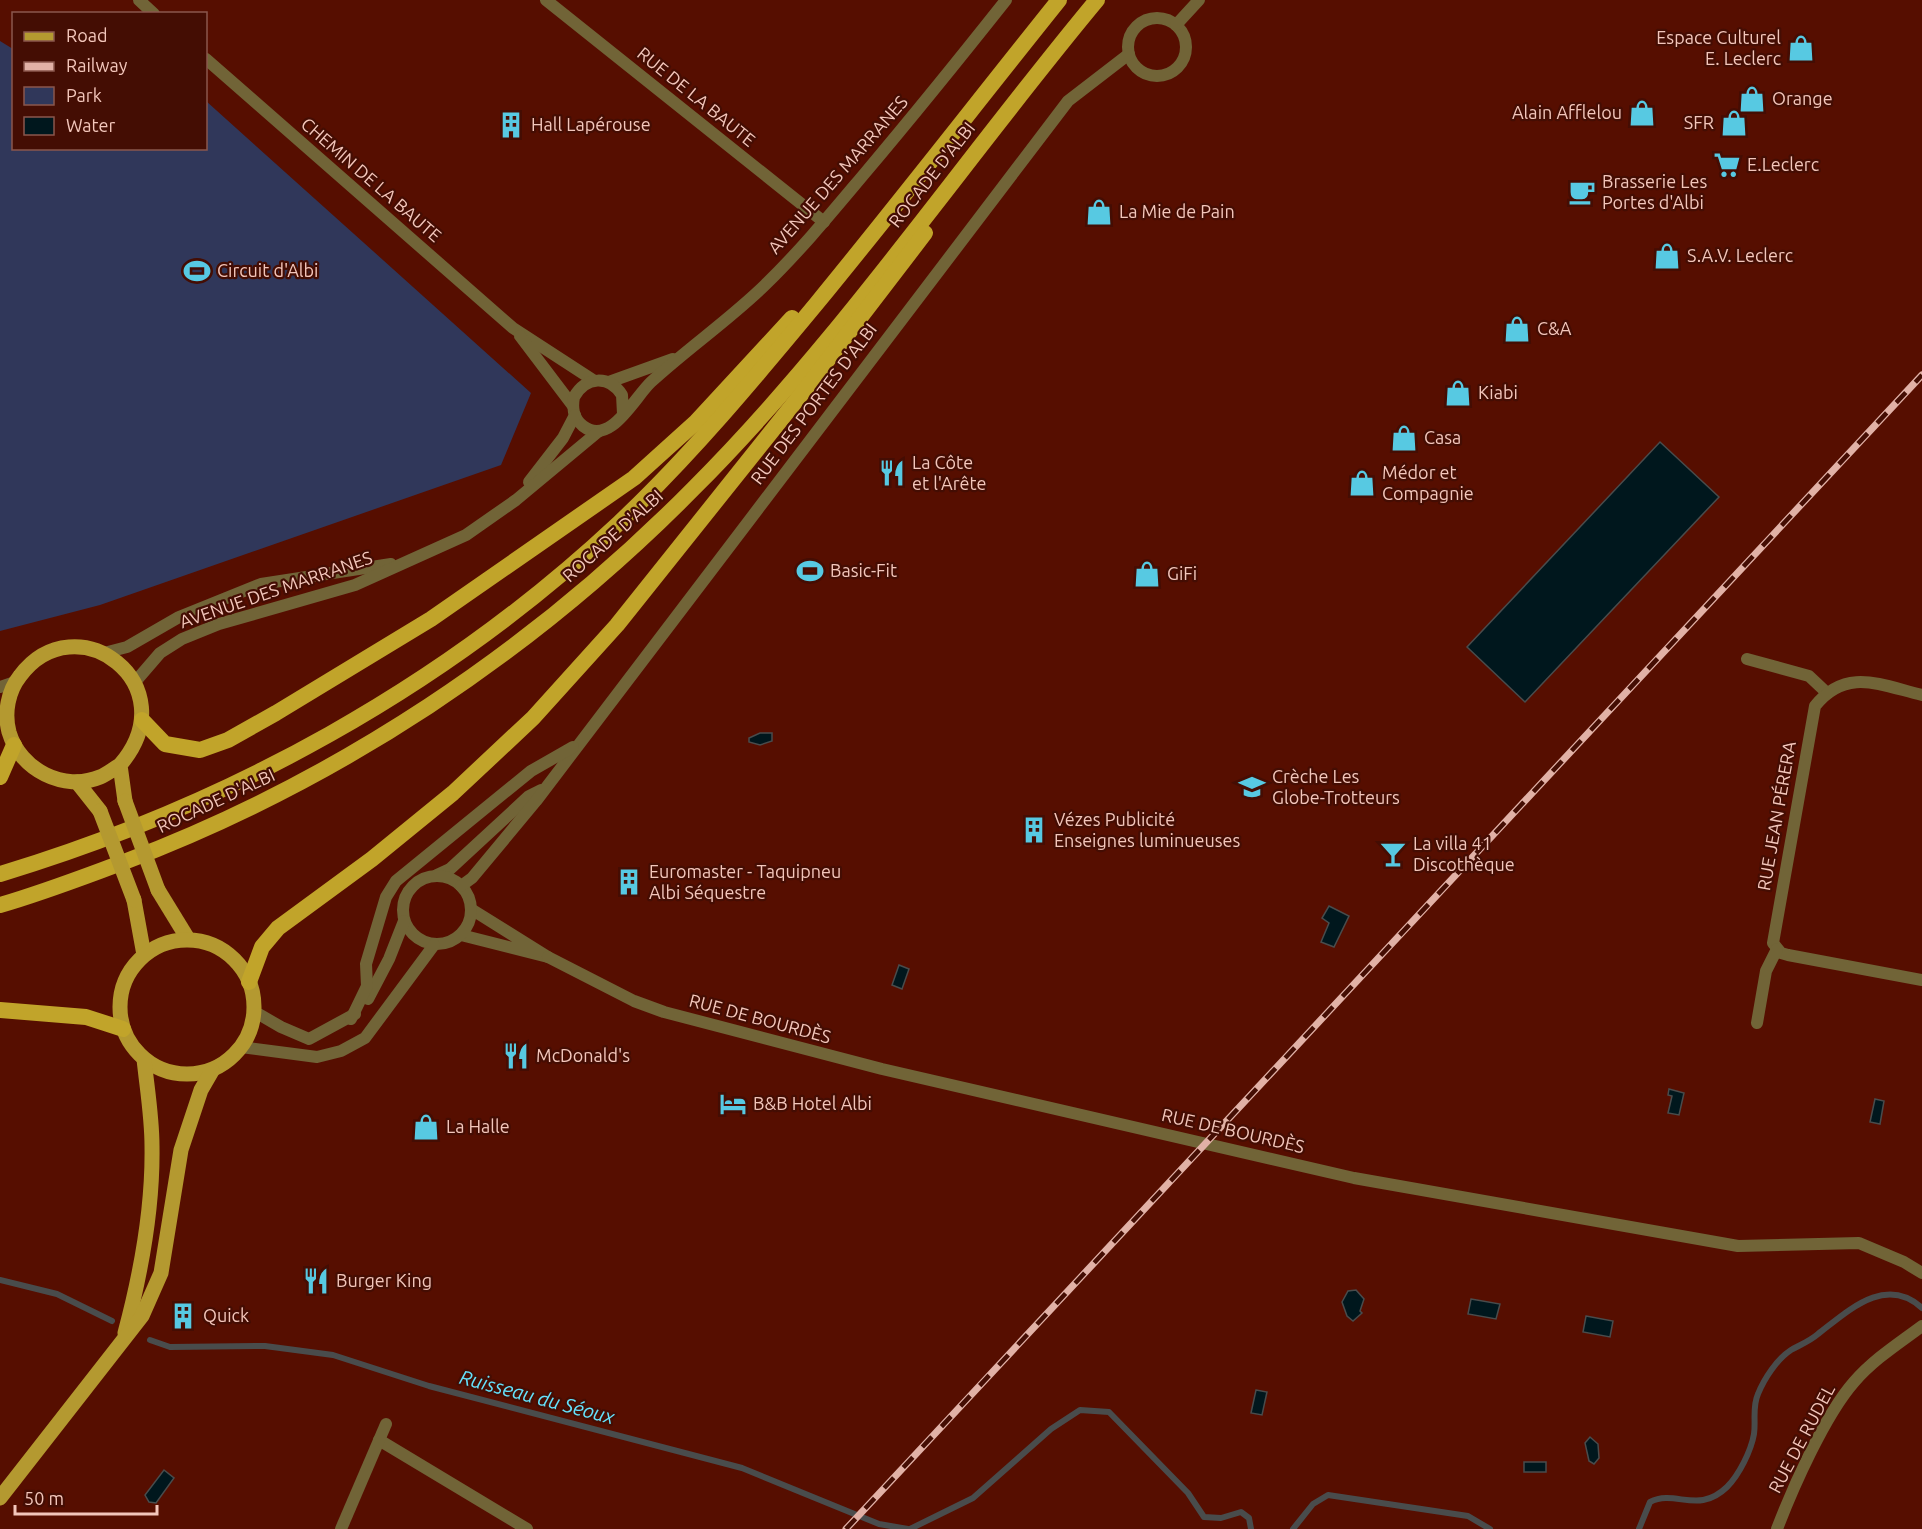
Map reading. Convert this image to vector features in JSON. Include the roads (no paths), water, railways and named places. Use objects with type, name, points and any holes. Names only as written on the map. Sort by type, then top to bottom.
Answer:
[{"type":"highway","name":"ROCADE D'ALBI","points":[[0,874],[75,851],[176,812],[304,750],[423,677],[543,589],[619,523],[681,461],[764,367],[1059,0]]},
{"type":"highway","name":"ROCADE D'ALBI","points":[[0,905],[83,878],[181,840],[316,776],[440,699],[531,633],[634,546],[695,488],[763,413],[827,338],[1097,0]]},
{"type":"highway","points":[[249,982],[262,947],[278,928],[372,859],[453,793],[533,718],[617,625],[814,378],[1103,0]]},
{"type":"highway","points":[[142,720],[165,744],[200,750],[228,740],[431,619],[634,478],[696,422],[753,358],[864,244]]},
{"type":"highway","points":[[0,777],[14,745]]},
{"type":"highway","points":[[0,1010],[86,1017],[123,1029]]},
{"type":"main road","points":[[64,647],[84,647],[104,653],[122,665],[135,682],[141,701],[142,720],[139,737],[120,765],[100,777],[77,782],[58,780],[40,773],[25,761],[14,745],[3,716],[15,682],[28,666],[44,654],[64,647]]},
{"type":"main road","points":[[120,765],[125,801],[158,890],[188,939]]},
{"type":"main road","points":[[77,782],[100,811],[134,900],[144,955]]},
{"type":"main road","points":[[0,1498],[142,1316],[161,1273],[182,1150],[201,1090],[212,1071],[241,1047],[251,1031],[255,1012],[249,982],[241,966],[224,950],[211,944],[188,939],[164,943],[144,955],[132,968],[122,989],[119,1006],[123,1029],[129,1041],[144,1059],[159,1068],[181,1074],[212,1071]]},
{"type":"main road","points":[[125,1335],[139,1269],[151,1184],[151,1110],[144,1059]]},
{"type":"street","points":[[138,0],[152,12]]},
{"type":"street","name":"RUE DE LA BAUTE","points":[[546,0],[824,222]]},
{"type":"street","name":"AVENUE DES MARRANES","points":[[623,414],[639,394],[679,356],[742,307],[824,222],[1006,0]]},
{"type":"street","points":[[1176,25],[1199,0]]},
{"type":"street","points":[[1159,18],[1176,25],[1185,40],[1185,49],[1183,58],[1172,71],[1154,75],[1146,74],[1138,69],[1129,54],[1130,36],[1142,22],[1159,18]]},
{"type":"street","name":"RUE DES PORTES D'ALBI","points":[[461,886],[472,878],[536,801],[542,789],[579,744],[1068,101],[1129,54]]},
{"type":"street","name":"CHEMIN DE LA BAUTE","points":[[207,60],[513,328],[593,380]]},
{"type":"street","name":"CHEMIN DE LA BAUTE","points":[[513,328],[574,410]]},
{"type":"street","name":"AVENUE DES MARRANES","points":[[609,382],[679,356]]},
{"type":"street","points":[[593,380],[609,382],[622,395],[623,414],[618,423],[599,431],[584,427],[574,410],[579,389],[593,380]]},
{"type":"street","name":"AVENUE DES MARRANES","points":[[516,500],[563,438],[574,410]]},
{"type":"street","name":"AVENUE DES MARRANES","points":[[135,682],[160,653],[182,639],[219,624],[355,585],[466,535],[516,500],[599,431]]},
{"type":"street","name":"AVENUE DES MARRANES","points":[[104,653],[127,647],[179,617],[261,584],[407,562]]},
{"type":"street","points":[[1747,659],[1809,676],[1826,692],[1842,683],[1859,680],[1922,695]]},
{"type":"street","points":[[0,687],[15,682]]},
{"type":"street","name":"RUE JEAN PÉRERA","points":[[1757,1023],[1766,971],[1777,949],[1773,943],[1774,936],[1815,706],[1826,692]]},
{"type":"street","points":[[351,1018],[367,986],[366,964],[386,897],[396,881],[531,771],[579,744]]},
{"type":"street","name":"RUE DES PORTES D'ALBI","points":[[436,876],[450,869],[529,796],[542,789]]},
{"type":"street","points":[[436,876],[454,880],[461,886],[471,909],[470,918],[461,934],[444,944],[434,945],[415,937],[404,921],[402,910],[409,890],[416,882],[436,876]]},
{"type":"street","name":"RUE DE BOURDÈS","points":[[471,909],[548,957],[634,1001],[664,1012],[882,1069],[1354,1178],[1738,1246],[1859,1243],[1904,1262],[1922,1273]]},
{"type":"street","points":[[255,1012],[280,1028],[309,1039],[351,1018],[370,996],[404,921]]},
{"type":"street","name":"RUE DE BOURDÈS","points":[[461,934],[548,957]]},
{"type":"street","points":[[241,1047],[317,1057],[341,1051],[365,1038],[434,945]]},
{"type":"street","points":[[1777,949],[1788,956],[1922,980]]},
{"type":"street","name":"RUE DE RUDEL","points":[[1777,1529],[1834,1409],[1854,1382],[1878,1358],[1921,1327]]},
{"type":"street","points":[[341,1529],[386,1424]]},
{"type":"street","points":[[379,1440],[527,1529]]},
{"type":"water","points":[[1660,442],[1719,497],[1525,702],[1467,647]]},
{"type":"water","points":[[760,733],[772,733],[772,741],[760,745],[749,742],[749,738]]},
{"type":"water","points":[[1329,906],[1349,916],[1334,947],[1321,942],[1329,923],[1322,918]]},
{"type":"water","points":[[899,965],[909,969],[902,989],[892,985]]},
{"type":"water","points":[[1669,1089],[1684,1093],[1679,1115],[1668,1113],[1672,1096],[1668,1095]]},
{"type":"water","points":[[1875,1099],[1884,1101],[1880,1124],[1870,1122]]},
{"type":"water","points":[[1356,1290],[1364,1299],[1360,1311],[1362,1313],[1353,1321],[1347,1316],[1342,1302],[1348,1291]]},
{"type":"water","points":[[1471,1299],[1500,1304],[1496,1319],[1468,1314]]},
{"type":"water","points":[[1586,1316],[1613,1321],[1610,1337],[1583,1332]]},
{"type":"water","points":[[1256,1390],[1267,1392],[1262,1415],[1251,1413]]},
{"type":"water","points":[[1590,1437],[1598,1444],[1599,1458],[1594,1464],[1589,1461],[1585,1443]]},
{"type":"water","points":[[1524,1462],[1546,1462],[1546,1472],[1524,1472]]},
{"type":"water","points":[[164,1470],[174,1478],[156,1503],[149,1502],[145,1495]]},
{"type":"waterway","name":"Ruisseau du Séoux","points":[[0,1280],[57,1294],[112,1321]]},
{"type":"waterway","name":"Ruisseau du Séoux","points":[[1639,1529],[1650,1502],[1669,1498],[1697,1501],[1716,1495],[1727,1487],[1736,1476],[1750,1448],[1758,1394],[1772,1370],[1791,1350],[1812,1339],[1854,1307],[1880,1295],[1908,1298],[1922,1308]]},
{"type":"waterway","name":"Ruisseau du Séoux","points":[[150,1340],[170,1347],[265,1346],[333,1355],[429,1386],[742,1468],[879,1524],[908,1529]]},
{"type":"waterway","name":"Ruisseau du Séoux","points":[[910,1529],[973,1498],[1051,1429],[1080,1410],[1109,1412],[1188,1493],[1204,1517],[1221,1518],[1241,1512],[1249,1518],[1251,1529]]},
{"type":"waterway","name":"Ruisseau du Séoux","points":[[1293,1529],[1313,1504],[1328,1495],[1468,1516],[1490,1529]]},
{"type":"railway","points":[[846,1529],[1922,375]]},
{"type":"place","name":"Espace Culturel E. Leclerc","points":[[1801,48]]},
{"type":"place","name":"Orange","points":[[1752,99]]},
{"type":"place","name":"Alain Afflelou","points":[[1642,113]]},
{"type":"place","name":"SFR","points":[[1734,123]]},
{"type":"place","name":"Hall Lapérouse","points":[[511,125]]},
{"type":"place","name":"E.Leclerc","points":[[1727,165]]},
{"type":"place","name":"Brasserie Les Portes d'Albi","points":[[1582,192]]},
{"type":"place","name":"La Mie de Pain","points":[[1099,212]]},
{"type":"place","name":"S.A.V. Leclerc","points":[[1667,256]]},
{"type":"place","name":"Circuit d'Albi","points":[[197,271]]},
{"type":"place","name":"C&A","points":[[1517,329]]},
{"type":"place","name":"Kiabi","points":[[1458,393]]},
{"type":"place","name":"Casa","points":[[1404,438]]},
{"type":"place","name":"La Côte et l'Arête","points":[[892,473]]},
{"type":"place","name":"Médor et Compagnie","points":[[1362,483]]},
{"type":"place","name":"Basic-Fit","points":[[810,571]]},
{"type":"place","name":"GiFi","points":[[1147,574]]},
{"type":"place","name":"Crèche Les Globe-Trotteurs","points":[[1252,787]]},
{"type":"place","name":"Vézes Publicité Enseignes luminueuses","points":[[1034,830]]},
{"type":"place","name":"La villa 41 Discothèque","points":[[1393,854]]},
{"type":"place","name":"Euromaster - Taquipneu Albi Séquestre","points":[[629,882]]},
{"type":"place","name":"McDonald's","points":[[516,1056]]},
{"type":"place","name":"B&B Hotel Albi","points":[[733,1104]]},
{"type":"place","name":"La Halle","points":[[426,1127]]},
{"type":"place","name":"Burger King","points":[[316,1281]]},
{"type":"place","name":"Quick","points":[[183,1316]]}]
